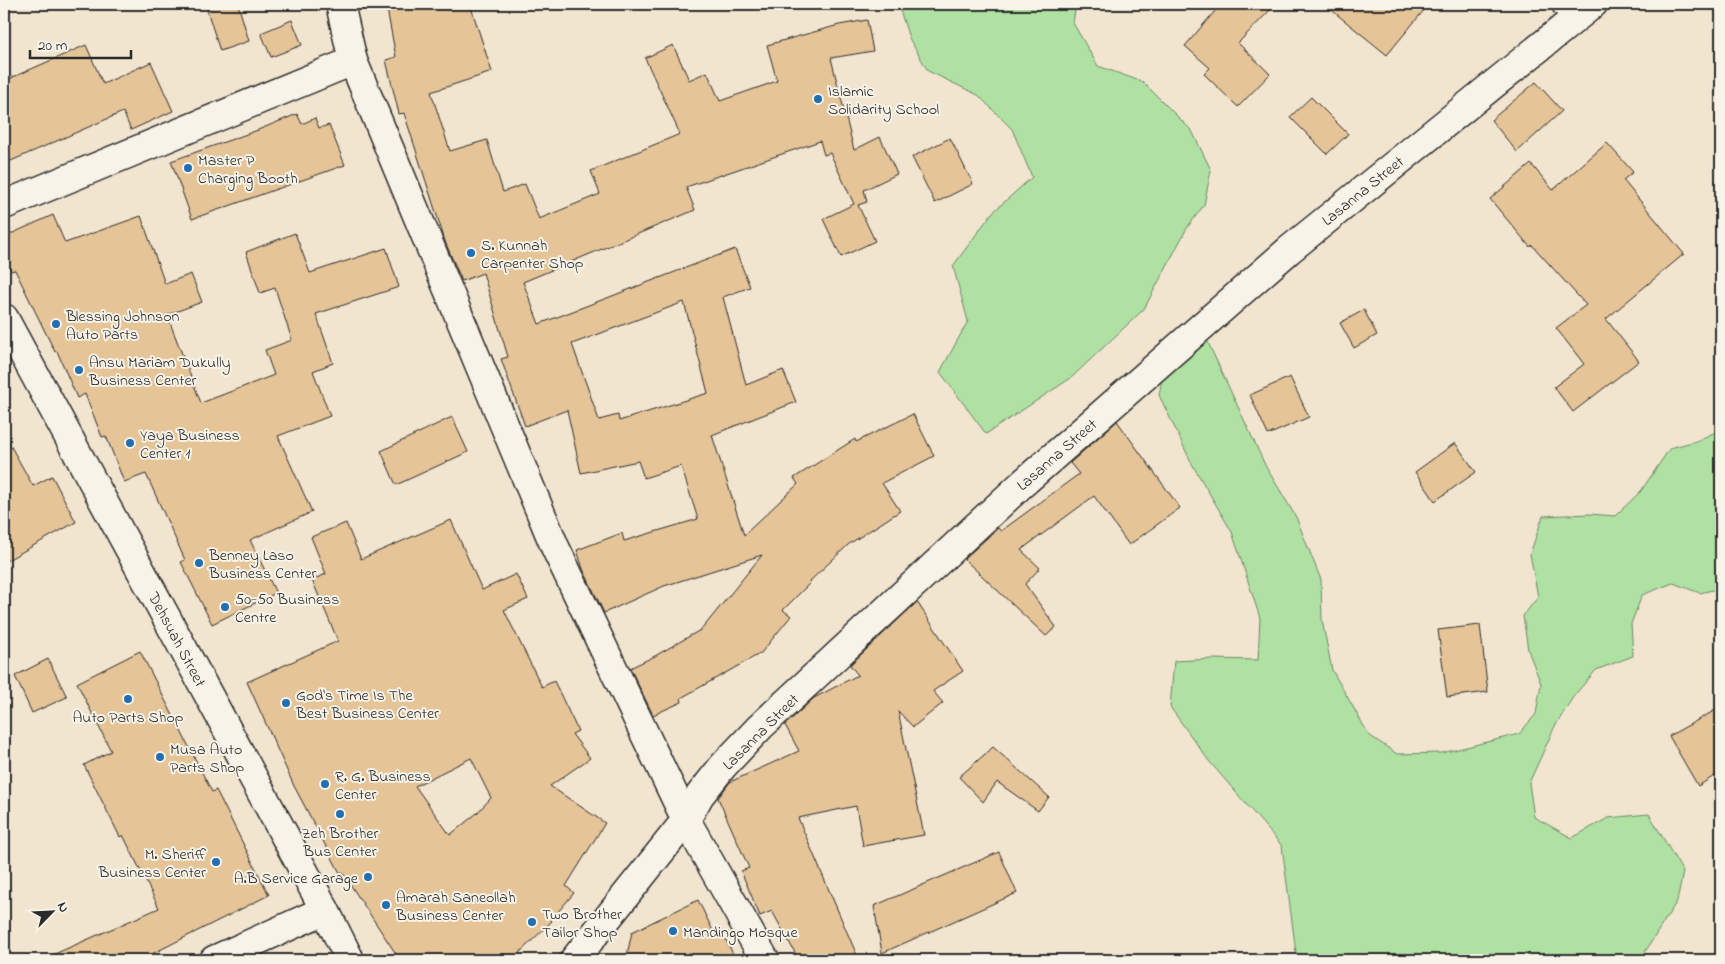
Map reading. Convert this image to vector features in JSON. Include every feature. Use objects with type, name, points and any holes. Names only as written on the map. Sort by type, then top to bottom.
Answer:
[{"type":"street","points":[[340,4],[353,60],[555,547],[686,820],[765,960]]},
{"type":"street","name":"Lasanna Street","points":[[574,960],[686,820],[700,795],[723,766],[760,727],[1022,484],[1289,250],[1578,8]]},
{"type":"street","points":[[4,206],[353,60]]},
{"type":"street","name":"Dehsuah Street","points":[[4,318],[325,910],[350,960]]},
{"type":"street","points":[[214,960],[325,910]]},
{"type":"green space","points":[[898,4],[1076,4],[1073,23],[1098,66],[1143,82],[1192,131],[1211,170],[1204,205],[1187,228],[1144,309],[1071,378],[986,434],[940,372],[968,321],[953,266],[992,213],[1032,177],[1012,129],[978,95],[928,71],[909,38]]},
{"type":"green space","points":[[1205,336],[1266,467],[1296,517],[1321,580],[1322,620],[1332,670],[1369,735],[1397,754],[1442,753],[1519,734],[1536,714],[1541,684],[1528,650],[1523,616],[1538,597],[1530,554],[1543,516],[1590,514],[1615,516],[1641,491],[1670,448],[1696,441],[1721,428],[1721,588],[1700,593],[1673,583],[1642,595],[1631,624],[1633,656],[1596,670],[1573,697],[1554,728],[1529,783],[1534,817],[1572,838],[1608,818],[1649,814],[1683,872],[1677,901],[1640,960],[1297,960],[1282,846],[1209,761],[1170,707],[1174,661],[1212,659],[1258,660],[1260,618],[1232,532],[1192,464],[1159,395],[1169,340]]},
{"type":"building","points":[[205,4],[238,4],[249,41],[220,51]]},
{"type":"building","points":[[386,4],[470,4],[492,72],[431,92],[450,151],[487,140],[503,192],[525,184],[539,219],[600,194],[591,171],[680,134],[645,58],[673,45],[689,80],[707,72],[720,101],[777,81],[767,45],[839,25],[867,20],[873,51],[831,58],[854,150],[880,137],[897,174],[864,190],[867,202],[858,205],[875,241],[841,257],[823,219],[854,204],[830,153],[824,155],[820,141],[686,187],[695,210],[523,282],[539,324],[735,249],[750,287],[723,297],[746,385],[783,370],[796,402],[712,435],[744,535],[798,484],[794,478],[855,439],[856,442],[913,414],[934,456],[882,483],[900,511],[849,544],[810,581],[783,610],[791,616],[761,653],[681,698],[682,702],[653,715],[630,668],[702,629],[762,555],[664,586],[604,613],[583,569],[577,550],[622,533],[624,541],[698,519],[681,466],[644,478],[638,461],[581,473],[567,410],[525,426],[501,359],[508,357],[483,273],[462,281],[446,244],[404,113],[399,114],[386,60],[396,57]],"holes":[[[684,302],[708,393],[619,421],[618,415],[599,420],[572,344]]]},
{"type":"building","points":[[1221,4],[1276,4],[1238,43],[1270,74],[1238,107],[1204,74],[1210,68],[1185,46]]},
{"type":"building","points":[[1324,4],[1429,4],[1387,55]]},
{"type":"building","points":[[292,20],[302,45],[271,57],[261,33]]},
{"type":"building","points":[[86,45],[103,84],[151,62],[173,111],[131,130],[123,112],[4,164],[4,81]]},
{"type":"building","points":[[1536,82],[1562,111],[1517,152],[1491,120]]},
{"type":"building","points":[[1311,97],[1348,134],[1327,154],[1290,117]]},
{"type":"building","points":[[297,114],[302,124],[315,118],[319,128],[329,125],[345,165],[192,219],[171,161]]},
{"type":"building","points":[[950,138],[973,184],[935,203],[912,157]]},
{"type":"building","points":[[1607,143],[1633,172],[1623,180],[1684,254],[1606,319],[1639,361],[1573,412],[1554,387],[1584,364],[1556,328],[1586,305],[1532,245],[1530,247],[1490,199],[1531,164],[1553,190]]},
{"type":"building","points":[[53,215],[65,243],[141,216],[165,284],[191,274],[202,302],[167,315],[201,403],[274,375],[265,350],[292,340],[275,288],[260,293],[246,252],[295,233],[310,273],[386,248],[399,287],[316,314],[333,363],[313,371],[330,416],[278,436],[312,512],[250,540],[276,593],[212,624],[181,562],[185,560],[146,474],[124,482],[106,436],[102,437],[85,394],[77,398],[57,351],[55,352],[15,270],[11,271],[4,255],[4,237]]},
{"type":"building","points":[[1364,310],[1377,335],[1354,348],[1340,323]]},
{"type":"building","points":[[1290,377],[1309,417],[1268,435],[1250,395]]},
{"type":"building","points":[[452,417],[468,452],[396,485],[381,451]]},
{"type":"building","points":[[1117,421],[1180,508],[1129,545],[1094,496],[1021,550],[1040,568],[1025,584],[1056,627],[1046,636],[964,559],[998,528],[1001,531],[1079,474],[1070,463]]},
{"type":"building","points":[[4,434],[33,486],[52,476],[76,522],[4,562]]},
{"type":"building","points":[[1455,443],[1476,472],[1435,501],[1415,472]]},
{"type":"building","points":[[451,520],[482,590],[516,574],[528,599],[504,610],[542,687],[554,681],[578,731],[572,734],[590,758],[550,786],[605,823],[566,886],[574,893],[552,921],[512,960],[400,960],[342,872],[340,873],[294,786],[247,682],[338,641],[312,580],[326,574],[311,537],[346,523],[361,559]],"holes":[[[471,758],[491,798],[477,813],[450,835],[415,786]]]},
{"type":"building","points":[[917,602],[963,671],[933,691],[943,703],[913,727],[898,711],[924,835],[863,846],[856,806],[798,818],[859,960],[799,960],[772,911],[760,916],[741,871],[749,868],[718,798],[730,782],[799,751],[785,725],[814,698],[858,675],[850,665]]},
{"type":"building","points":[[1480,625],[1488,692],[1447,697],[1438,630]]},
{"type":"building","points":[[140,651],[212,792],[216,790],[269,895],[140,960],[41,960],[159,908],[123,835],[120,837],[84,765],[111,751],[77,683]]},
{"type":"building","points":[[48,659],[67,697],[32,713],[15,676]]},
{"type":"building","points":[[1721,707],[1721,772],[1698,786],[1669,736]]},
{"type":"building","points":[[993,747],[1049,797],[1038,811],[997,782],[983,802],[959,777]]},
{"type":"building","points":[[999,852],[1017,893],[882,953],[874,906]]},
{"type":"building","name":"Mandingo Mosque","points":[[698,900],[714,933],[721,930],[736,960],[626,960],[632,932]]},
{"type":"place","name":"Islamic Solidarity School","points":[[818,99]]},
{"type":"place","name":"Master P Charging Booth","points":[[188,168]]},
{"type":"place","name":"S. Kunnah Carpenter Shop","points":[[471,253]]},
{"type":"place","name":"Blessing Johnson Auto Parts","points":[[56,324]]},
{"type":"place","name":"Ansu Mariam Dukully Business Center","points":[[79,370]]},
{"type":"place","name":"Yaya Business Center 1","points":[[130,443]]},
{"type":"place","name":"Benney Laso Business Center","points":[[199,563]]},
{"type":"place","name":"50-50 Business Centre","points":[[225,607]]},
{"type":"place","name":"Auto Parts Shop","points":[[128,699]]},
{"type":"place","name":"God's Time Is The Best Business Center","points":[[286,703]]},
{"type":"place","name":"Musa Auto Parts Shop","points":[[160,757]]},
{"type":"place","name":"R. G. Business Center","points":[[325,784]]},
{"type":"place","name":"Zeh Brother Bus Center","points":[[340,814]]},
{"type":"place","name":"M. Sheriff Business Center","points":[[216,862]]},
{"type":"place","name":"A.B Service Garage","points":[[368,877]]},
{"type":"place","name":"Amarah Saneollah Business Center","points":[[386,905]]},
{"type":"place","name":"Two Brother Tailor Shop","points":[[532,922]]},
{"type":"place","name":"Mandingo Mosque","points":[[673,931]]}]
